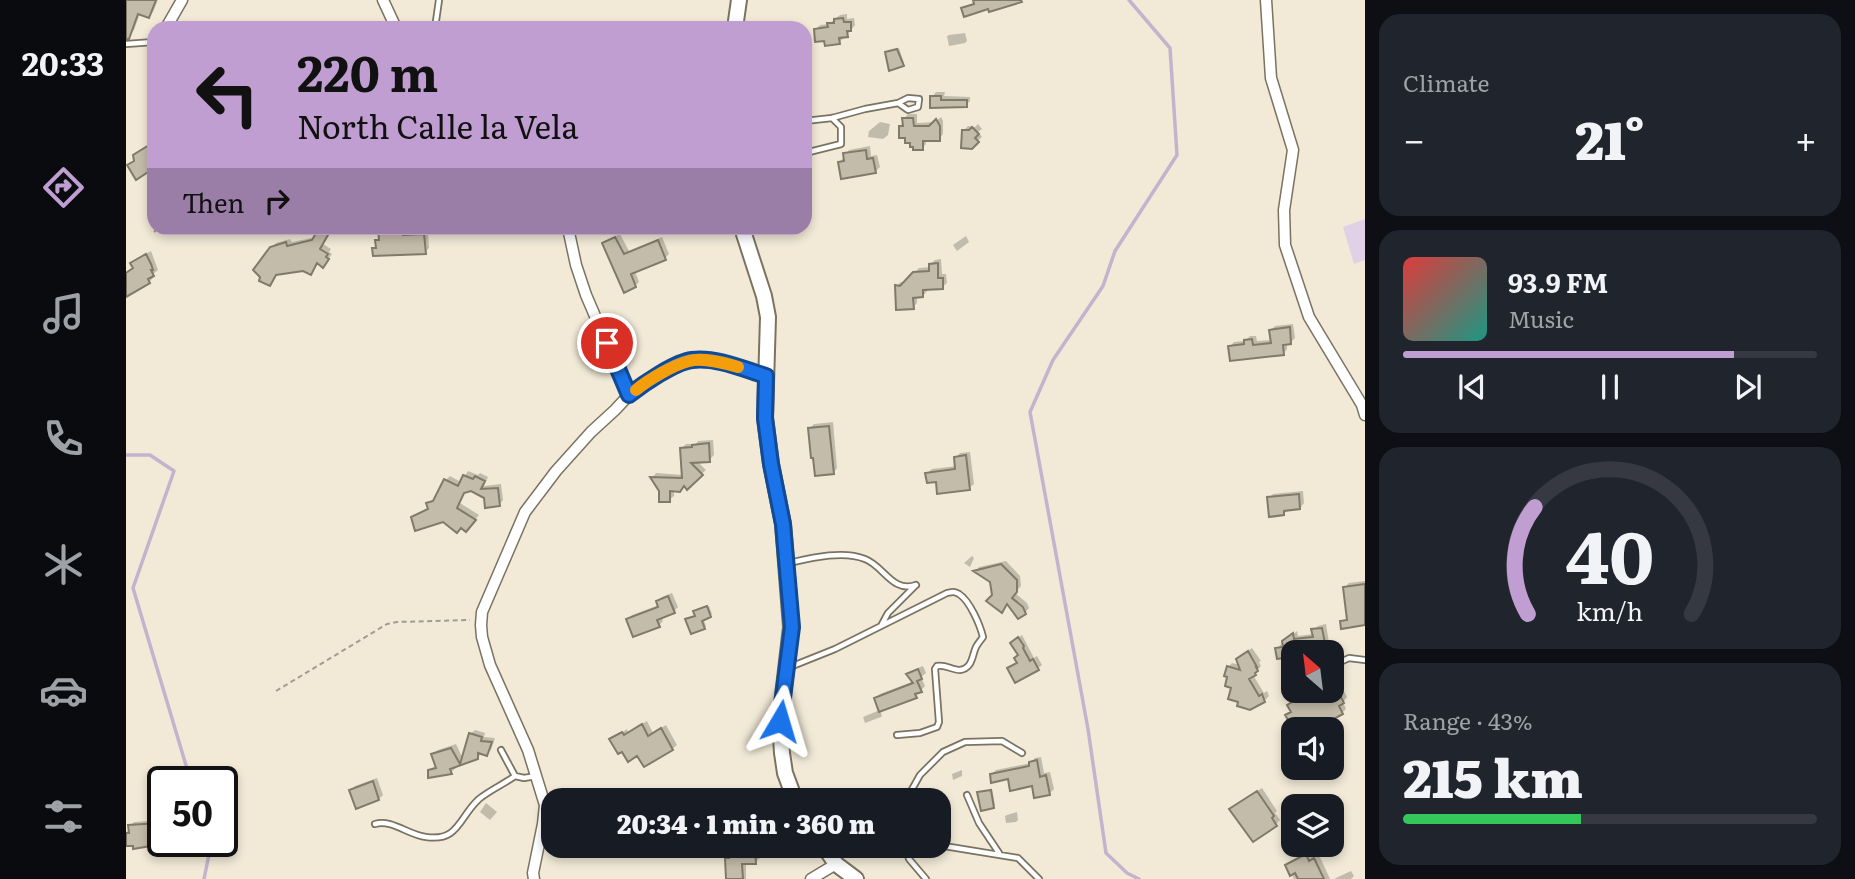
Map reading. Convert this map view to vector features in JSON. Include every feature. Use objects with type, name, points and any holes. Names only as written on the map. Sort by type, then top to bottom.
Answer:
[{"type":"main road","points":[[736,21],[739,0]]},
{"type":"main road","points":[[744,235],[768,317],[765,418],[783,524],[792,627],[780,721],[785,773],[791,788]]},
{"type":"main road","points":[[832,858],[856,879]]},
{"type":"street","points":[[170,21],[182,0]]},
{"type":"street","points":[[383,0],[393,21]]},
{"type":"street","points":[[1266,0],[1271,78],[1293,150],[1284,210],[1285,245],[1309,317],[1362,405],[1365,415]]},
{"type":"street","points":[[570,235],[586,296],[629,395]]},
{"type":"street","points":[[534,879],[545,805],[528,750],[490,665],[482,637],[481,620],[525,512],[556,471],[591,432],[645,383],[690,360],[720,362],[766,376]]},
{"type":"street","points":[[811,879],[836,864]]},
{"type":"lane","points":[[436,21],[439,0]]},
{"type":"lane","points":[[126,44],[147,42]]},
{"type":"lane","points":[[812,120],[898,103]]},
{"type":"lane","points":[[812,151],[841,145],[841,127],[832,118]]},
{"type":"lane","points":[[786,564],[828,555],[863,557],[873,562],[899,586],[908,588],[916,585],[888,613],[881,626]]},
{"type":"lane","points":[[786,669],[835,649],[947,593],[959,594],[981,625],[983,636],[976,647],[973,660],[959,670],[942,664],[935,669],[939,722],[937,727],[919,733],[897,735]]},
{"type":"lane","points":[[1344,660],[1349,658],[1365,660]]},
{"type":"lane","points":[[913,788],[920,775],[943,751],[965,742],[1002,741],[1022,753]]},
{"type":"lane","points":[[501,750],[516,776],[536,776]]},
{"type":"lane","points":[[375,824],[386,822],[412,835],[445,837],[457,828],[479,799],[516,776]]},
{"type":"lane","points":[[967,794],[979,823],[1000,854]]},
{"type":"lane","points":[[951,847],[1018,858],[1039,879]]},
{"type":"lane","points":[[909,858],[926,879]]},
{"type":"path","points":[[276,691],[387,624],[481,620]]},
{"type":"shaded area","points":[[1365,219],[1365,260],[1354,264],[1343,227]]},
{"type":"building","points":[[126,0],[156,0],[149,18],[138,14],[129,39],[126,39]]},
{"type":"building","points":[[973,0],[1022,2],[964,17],[961,8],[974,4]]},
{"type":"building","points":[[843,18],[844,22],[851,22],[851,31],[847,31],[848,37],[839,38],[840,44],[825,46],[824,41],[815,42],[814,29],[828,27],[827,23]]},
{"type":"building","points":[[897,49],[904,66],[889,71],[885,52]]},
{"type":"building","points":[[930,96],[941,96],[941,100],[967,100],[967,107],[930,108]]},
{"type":"building","points":[[902,118],[913,118],[914,126],[929,126],[936,119],[940,126],[940,141],[923,141],[923,150],[913,150],[910,143],[905,143],[905,138],[899,138],[899,126],[903,126]]},
{"type":"building","points":[[972,127],[979,134],[975,138],[979,142],[972,149],[961,148],[962,130]]},
{"type":"building","points":[[147,146],[147,173],[136,180],[127,165],[134,161],[133,155]]},
{"type":"building","points":[[866,150],[867,159],[873,158],[876,173],[841,179],[838,162],[844,161],[843,153]]},
{"type":"building","points":[[315,235],[328,235],[320,249],[328,254],[326,257],[329,259],[323,268],[317,263],[311,275],[303,271],[276,275],[270,286],[259,281],[260,277],[253,270],[270,247],[286,242],[287,246],[312,240]]},
{"type":"building","points":[[379,235],[424,235],[426,254],[373,256],[375,240],[379,240]]},
{"type":"building","points":[[615,237],[624,254],[658,240],[666,260],[631,274],[636,287],[624,293],[602,243]]},
{"type":"building","points":[[146,254],[154,276],[148,279],[150,283],[126,297],[126,273],[133,268],[130,263]]},
{"type":"building","points":[[938,263],[938,278],[943,278],[943,289],[923,290],[923,297],[913,298],[914,309],[896,310],[895,285],[900,286],[913,272],[929,271],[929,264]]},
{"type":"building","points":[[1290,327],[1291,344],[1283,345],[1284,355],[1230,361],[1228,346],[1244,344],[1244,340],[1252,339],[1253,345],[1271,343],[1269,330]]},
{"type":"building","points":[[829,426],[834,474],[815,476],[808,428]]},
{"type":"building","points":[[709,443],[710,462],[691,463],[703,475],[687,490],[684,486],[680,492],[670,491],[670,502],[659,502],[659,491],[650,477],[682,478],[680,448]]},
{"type":"building","points":[[966,455],[970,490],[937,494],[936,482],[927,483],[925,473],[955,469],[954,457]]},
{"type":"building","points":[[463,475],[473,479],[475,476],[485,481],[481,489],[498,488],[500,506],[485,508],[484,498],[471,491],[464,493],[457,508],[476,520],[466,532],[461,528],[457,533],[443,522],[415,531],[411,517],[428,509],[426,503],[433,501],[444,479],[458,486]]},
{"type":"building","points":[[1299,494],[1300,509],[1269,517],[1267,497]]},
{"type":"building","points":[[1001,564],[1017,580],[1017,592],[1012,598],[1023,607],[1026,614],[1018,619],[1007,604],[1002,613],[986,601],[992,595],[990,582],[973,571]]},
{"type":"building","points":[[1365,584],[1365,625],[1341,629],[1340,621],[1347,620],[1343,587]]},
{"type":"building","points":[[668,596],[675,613],[657,620],[660,627],[633,637],[626,619],[658,607],[656,601]]},
{"type":"building","points":[[707,606],[711,617],[702,621],[705,629],[691,634],[685,619],[695,616],[693,611]]},
{"type":"building","points":[[1322,628],[1324,640],[1283,640],[1293,633],[1294,639],[1313,637],[1311,629]]},
{"type":"building","points":[[1018,637],[1030,661],[1033,659],[1039,670],[1015,683],[1007,668],[1017,663],[1014,658],[1018,655],[1010,643]]},
{"type":"building","points":[[1281,647],[1281,658],[1277,659],[1275,648]]},
{"type":"building","points":[[1248,651],[1258,671],[1249,679],[1259,696],[1262,694],[1265,702],[1250,710],[1237,706],[1238,702],[1228,699],[1231,688],[1225,686],[1227,677],[1224,676],[1227,666],[1240,670],[1236,659]]},
{"type":"building","points":[[918,669],[922,679],[917,681],[922,692],[915,694],[917,698],[879,712],[874,698],[913,683],[906,674]]},
{"type":"building","points":[[1342,704],[1339,706],[1343,714],[1337,717],[1286,717],[1285,715],[1291,712],[1287,705]]},
{"type":"building","points":[[642,724],[648,736],[661,728],[673,750],[644,767],[637,756],[628,762],[622,752],[618,754],[609,739],[622,732],[624,735]]},
{"type":"building","points":[[469,733],[482,737],[481,741],[492,742],[487,756],[478,753],[478,759],[450,769],[452,774],[428,778],[428,770],[436,768],[431,754],[451,748],[460,764]]},
{"type":"building","points":[[1037,760],[1040,777],[1046,775],[1050,795],[1034,798],[1032,786],[1010,791],[1008,779],[991,783],[990,774],[1029,766],[1029,762]]},
{"type":"building","points":[[373,781],[379,800],[356,809],[349,790]]},
{"type":"building","points":[[991,790],[994,808],[981,811],[977,792]]},
{"type":"building","points":[[1257,791],[1274,816],[1272,818],[1277,826],[1253,842],[1229,809]]},
{"type":"building","points":[[147,824],[147,847],[133,849],[133,846],[126,846],[128,825]]},
{"type":"building","points":[[1300,857],[1307,857],[1309,861],[1314,858],[1324,879],[1298,879],[1295,873],[1290,876],[1285,865]]},
{"type":"building","points":[[725,858],[756,858],[756,864],[742,864],[743,879],[726,879]]},
{"type":"waterway","points":[[1129,0],[1170,48],[1177,155],[1115,251],[1103,286],[1053,360],[1030,412],[1088,729],[1106,853],[1127,873],[1139,879]]},
{"type":"waterway","points":[[126,455],[150,455],[174,471],[133,588],[186,766]]},
{"type":"waterway","points":[[204,879],[209,857]]},
{"type":"slow traffic","points":[[636,390],[661,373],[690,360],[720,362],[738,367]]},
{"type":"route","points":[[607,343],[629,395],[661,373],[690,360],[720,362],[766,376],[765,418],[783,524],[792,627],[780,721]]}]
